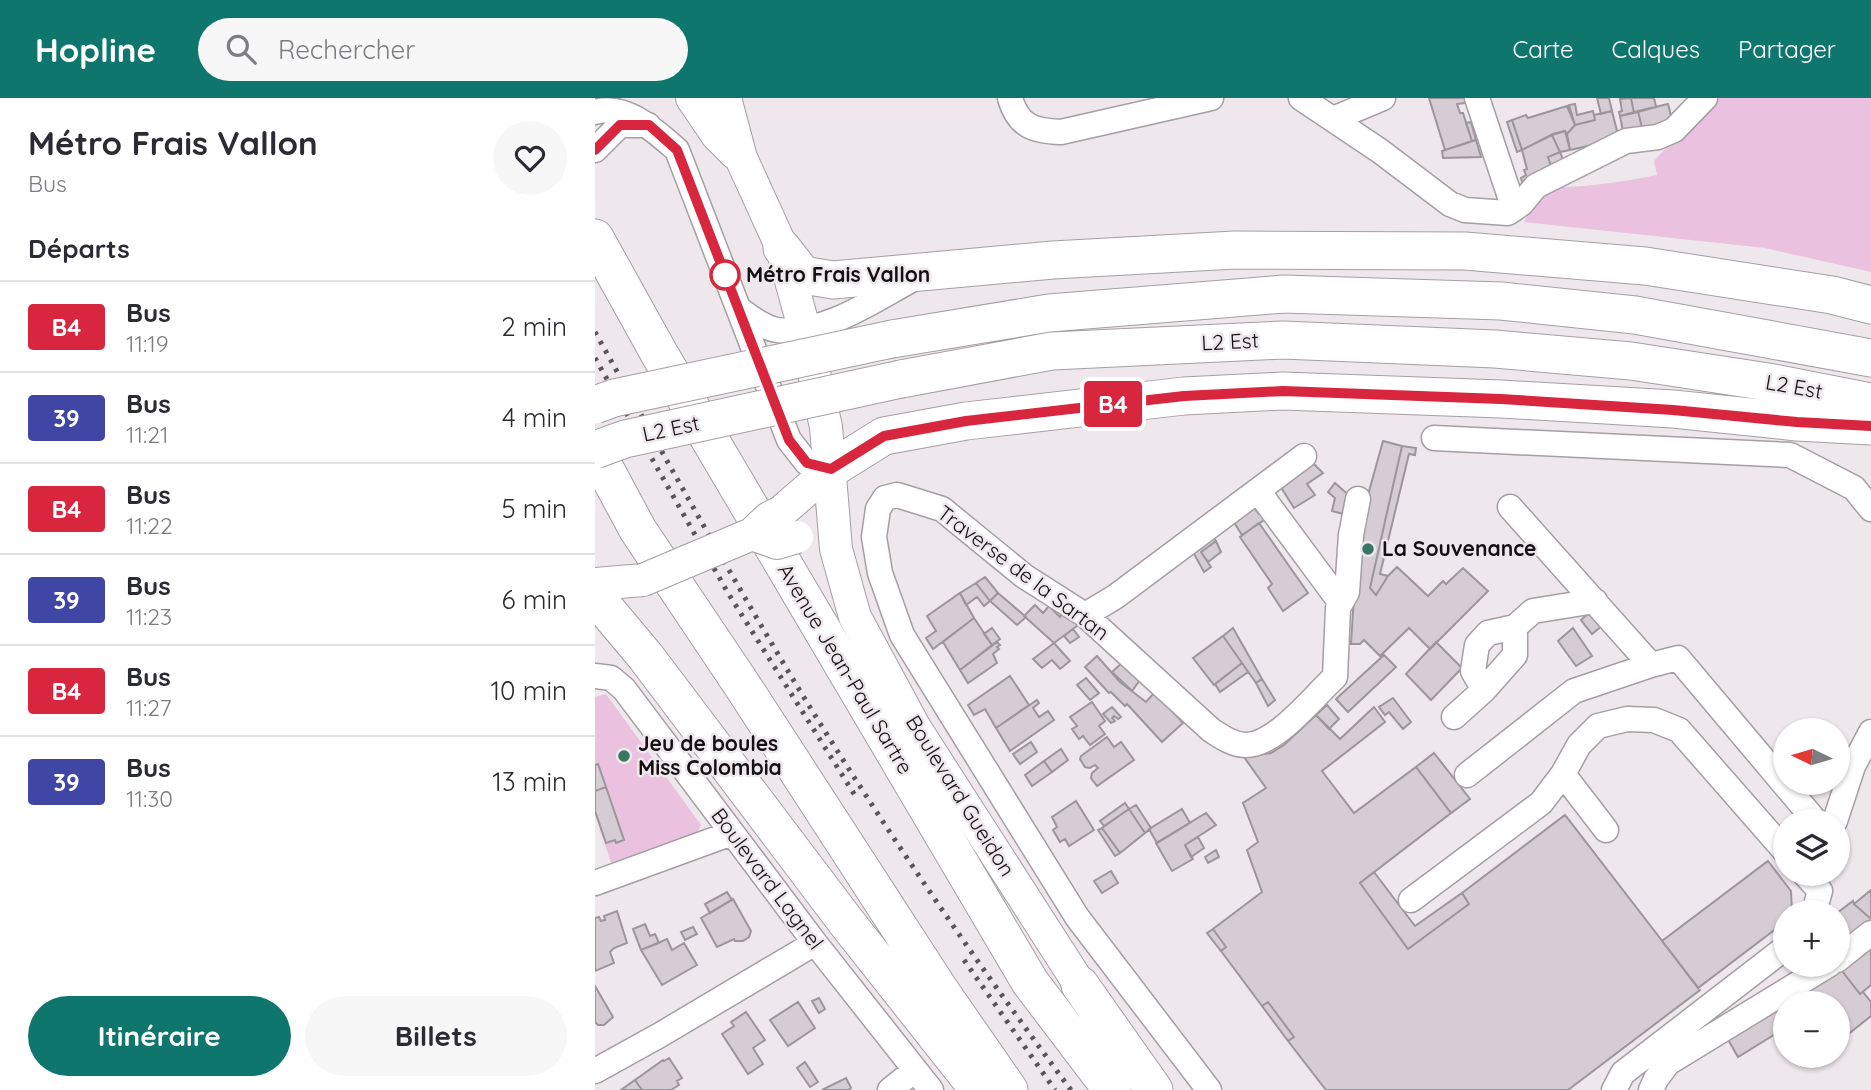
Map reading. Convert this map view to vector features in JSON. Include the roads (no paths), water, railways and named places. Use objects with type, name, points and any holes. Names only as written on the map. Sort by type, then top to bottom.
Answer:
[{"type":"highway","name":"Avenue Jean-Paul Sartre","points":[[595,238],[660,355],[1030,982],[1112,1090]]},
{"type":"highway","points":[[782,248],[803,275],[833,280],[1052,260],[1235,250],[1465,251],[1645,266],[1832,295],[1871,305]]},
{"type":"highway","name":"L2 Est","points":[[595,405],[614,398],[892,339],[1049,313],[1284,294],[1501,301],[1635,316],[1871,358]]},
{"type":"highway","name":"L2 Est","points":[[595,450],[625,439],[901,379],[1052,351],[1283,340],[1495,349],[1631,361],[1768,382],[1871,402]]},
{"type":"highway","points":[[831,469],[884,436],[952,424],[1184,396],[1283,391],[1501,399],[1871,426]]},
{"type":"highway","points":[[595,450],[638,530],[939,989],[1009,1090]]},
{"type":"highway","points":[[595,596],[646,657],[831,903],[979,1090]]},
{"type":"highway","points":[[1080,985],[1154,1090]]},
{"type":"main road","points":[[692,98],[717,135],[741,159]]},
{"type":"main road","points":[[725,98],[741,159]]},
{"type":"main road","name":"Boulevard Gueidon","points":[[741,159],[782,248],[804,328],[826,427],[836,549],[855,617],[915,729],[1080,985]]},
{"type":"main road","points":[[595,584],[643,580],[752,534],[769,518],[789,524],[831,469]]},
{"type":"street","points":[[740,98],[744,118],[741,159]]},
{"type":"street","points":[[1010,98],[1014,110],[1024,124],[1041,131],[1061,132],[1211,98]]},
{"type":"street","points":[[1301,98],[1380,151],[1450,204],[1465,210],[1511,211],[1521,204],[1536,186],[1626,141],[1658,138],[1674,130],[1705,98]]},
{"type":"street","points":[[1333,119],[1383,98]]},
{"type":"street","points":[[1477,98],[1511,211]]},
{"type":"street","points":[[595,112],[606,109],[649,125],[677,150],[789,440],[807,463],[831,469]]},
{"type":"street","points":[[598,146],[620,125],[649,125]]},
{"type":"street","points":[[739,309],[757,322],[776,330],[804,328],[833,322],[926,272]]},
{"type":"street","points":[[1434,438],[1790,455],[1854,488],[1871,509]]},
{"type":"street","points":[[1085,615],[1115,597],[1304,456]]},
{"type":"street","points":[[1258,491],[1341,603]]},
{"type":"street","name":"Traverse de la Sartan","points":[[902,635],[880,573],[874,537],[878,509],[885,498],[897,495],[942,509],[1024,576],[1085,615],[1211,730],[1228,741],[1243,745],[1256,744],[1274,736],[1335,677],[1338,608],[1347,592],[1351,534],[1358,499]]},
{"type":"street","points":[[1510,507],[1651,665]]},
{"type":"street","points":[[1484,690],[1473,671],[1477,645],[1488,633],[1515,627],[1533,611],[1595,601]]},
{"type":"street","points":[[1454,717],[1484,690],[1515,655],[1515,627]]},
{"type":"street","name":"Boulevard Gueidon","points":[[902,635],[1077,917],[1209,1090]]},
{"type":"street","points":[[1467,775],[1574,691],[1678,658],[1804,809]]},
{"type":"street","name":"Boulevard Lagnel","points":[[597,676],[611,678],[624,689],[815,943],[931,1090]]},
{"type":"street","points":[[1411,900],[1541,803],[1563,774],[1579,745],[1598,726],[1627,719],[1654,720],[1679,730],[1773,837]]},
{"type":"street","points":[[1839,809],[1853,766],[1871,732]]},
{"type":"street","points":[[1563,774],[1606,830]]},
{"type":"street","points":[[595,883],[732,833]]},
{"type":"street","points":[[1850,950],[1871,933]]},
{"type":"street","points":[[595,1071],[815,943]]},
{"type":"street","points":[[1614,1090],[1623,1073],[1773,957]]},
{"type":"street","points":[[1651,1090],[1668,1063],[1809,977]]},
{"type":"street","name":"Boulevard Gueidon","points":[[1080,985],[1166,1090]]},
{"type":"street","points":[[890,1090],[915,1070]]},
{"type":"railway","points":[[595,332],[747,602],[864,793],[931,894],[1071,1090]]},
{"type":"railway","points":[[595,358],[728,593],[856,797]]},
{"type":"railway","points":[[964,960],[1055,1090]]},
{"type":"place","name":"Métro Frais Vallon","points":[[725,275]]},
{"type":"place","name":"La Souvenance","points":[[1368,549]]},
{"type":"place","name":"Jeu de boules Miss Colombia","points":[[624,756]]}]
